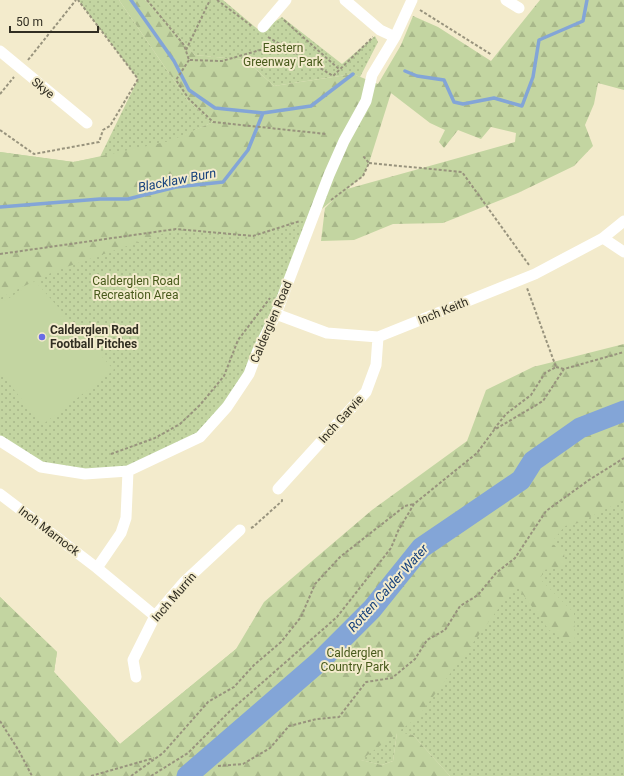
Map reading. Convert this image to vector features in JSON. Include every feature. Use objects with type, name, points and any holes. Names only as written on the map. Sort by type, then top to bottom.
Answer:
[{"type":"street","points":[[260,30],[286,0]]},
{"type":"street","points":[[344,0],[380,30],[395,37]]},
{"type":"street","points":[[506,0],[519,8]]},
{"type":"street","name":"Calderglen Road","points":[[0,441],[40,468],[85,474],[128,471],[200,436],[228,407],[249,374],[258,350],[276,314],[312,217],[344,141],[366,101],[372,75],[395,37],[411,2]]},
{"type":"street","name":"Skye","points":[[0,51],[21,70],[87,123]]},
{"type":"street","name":"Inch Keith","points":[[276,314],[327,333],[378,337],[535,274],[604,238],[624,221]]},
{"type":"street","points":[[604,238],[624,252]]},
{"type":"street","name":"Inch Garvie","points":[[278,489],[366,392],[376,365],[378,337]]},
{"type":"street","points":[[97,568],[121,534],[126,518],[128,471]]},
{"type":"street","name":"Inch Marnock","points":[[0,494],[97,568],[155,616]]},
{"type":"street","name":"Inch Murrin","points":[[136,677],[133,660],[155,616],[184,582],[240,530]]},
{"type":"path","points":[[0,94],[77,0],[138,79],[110,126],[103,130],[99,142],[34,154],[0,130]]},
{"type":"path","points":[[148,0],[184,45],[186,50],[189,60],[176,80],[188,99],[213,122],[326,134]]},
{"type":"path","points":[[186,50],[210,0]]},
{"type":"path","points":[[217,0],[281,44],[333,76],[380,30]]},
{"type":"path","points":[[411,2],[492,55]]},
{"type":"path","points":[[275,13],[340,70]]},
{"type":"path","points":[[189,60],[222,61],[281,44]]},
{"type":"path","points":[[363,156],[369,163],[462,172],[535,274],[527,287],[556,367]]},
{"type":"path","points":[[317,206],[336,197],[363,176],[369,163]]},
{"type":"path","points":[[0,254],[176,229],[253,236],[312,217]]},
{"type":"path","points":[[112,454],[155,438],[180,424],[200,405],[224,376],[238,340],[273,293]]},
{"type":"path","points":[[151,776],[188,753],[230,711],[337,617],[391,548],[398,531],[414,504],[477,453],[506,414],[531,395],[545,373],[556,367],[564,369],[624,352]]},
{"type":"path","points":[[494,430],[543,401],[564,369]]},
{"type":"path","points":[[218,766],[243,764],[270,748],[288,726],[317,718],[340,717],[366,682],[392,678],[415,659],[427,640],[444,630],[460,606],[478,595],[496,573],[515,558],[546,511],[588,480],[624,458]]},
{"type":"path","points":[[240,530],[253,527],[282,501],[278,489]]},
{"type":"path","points":[[131,776],[163,753],[208,702],[234,687],[254,665],[281,642],[301,617],[315,584],[340,557],[405,506],[414,504]]},
{"type":"path","points":[[0,721],[19,750],[32,776]]},
{"type":"path","points":[[91,776],[154,758]]},
{"type":"green space","name":"Calderglen Road Recreation Area","points":[[78,0],[119,0],[188,101],[213,122],[172,141],[344,141],[249,374],[200,437],[128,471],[41,467],[0,441],[0,152],[73,162],[100,157],[138,79]]},
{"type":"green space","points":[[119,0],[145,0],[195,55],[246,60],[274,86],[353,74],[378,84],[401,45],[413,16],[438,27],[491,61],[540,0],[624,0],[624,90],[598,83],[594,104],[585,125],[593,146],[574,166],[518,193],[443,223],[393,224],[354,240],[321,241],[325,208],[334,199],[312,217],[253,236],[176,229],[55,271],[0,298],[0,152],[74,162],[170,141],[213,122],[188,101]],"holes":[[[391,93],[430,123],[445,130],[439,142],[444,148],[458,130],[481,139],[491,127],[516,133],[515,142],[347,189],[363,176],[369,163]]]},
{"type":"green space","name":"Eastern Greenway Park","points":[[145,0],[223,0],[260,31],[282,17],[342,64],[375,36],[378,42],[360,77],[353,74],[274,86],[246,60],[195,55]]},
{"type":"green space","name":"Calderglen Road Football Pitches","points":[[35,281],[114,370],[42,425],[0,372],[0,304]]},
{"type":"green space","name":"Calderglen Country Park","points":[[624,344],[624,500],[578,523],[565,526],[551,543],[564,553],[565,566],[544,570],[540,579],[574,613],[575,645],[549,630],[516,585],[418,717],[398,732],[413,735],[450,776],[0,776],[0,597],[57,652],[54,672],[120,744],[236,649],[264,602],[372,510],[467,441],[486,390],[533,367]],"holes":[[[397,733],[393,761],[382,765],[361,760]]]},
{"type":"green space","name":"Calderglen Country Park","points":[[624,347],[624,776],[450,776],[413,735],[397,733],[393,761],[382,765],[360,760],[0,776],[0,597],[57,652],[54,672],[120,744],[531,408]]},
{"type":"waterway","points":[[131,0],[174,61],[189,90],[215,108],[263,113]]},
{"type":"waterway","name":"Blacklaw Burn","points":[[405,71],[417,76],[444,80],[454,102],[463,104],[494,98],[522,106],[533,77],[539,40],[583,21],[587,0]]},
{"type":"waterway","name":"Blacklaw Burn","points":[[0,207],[100,199],[128,199],[176,187],[223,182],[248,150],[263,113],[311,106],[353,74]]},
{"type":"waterway","name":"Rotten Calder Water","points":[[187,776],[320,661],[372,609],[421,548],[521,480],[533,461],[580,428],[624,411]]},
{"type":"place","name":"Calderglen Road Football Pitches","points":[[42,337]]}]
